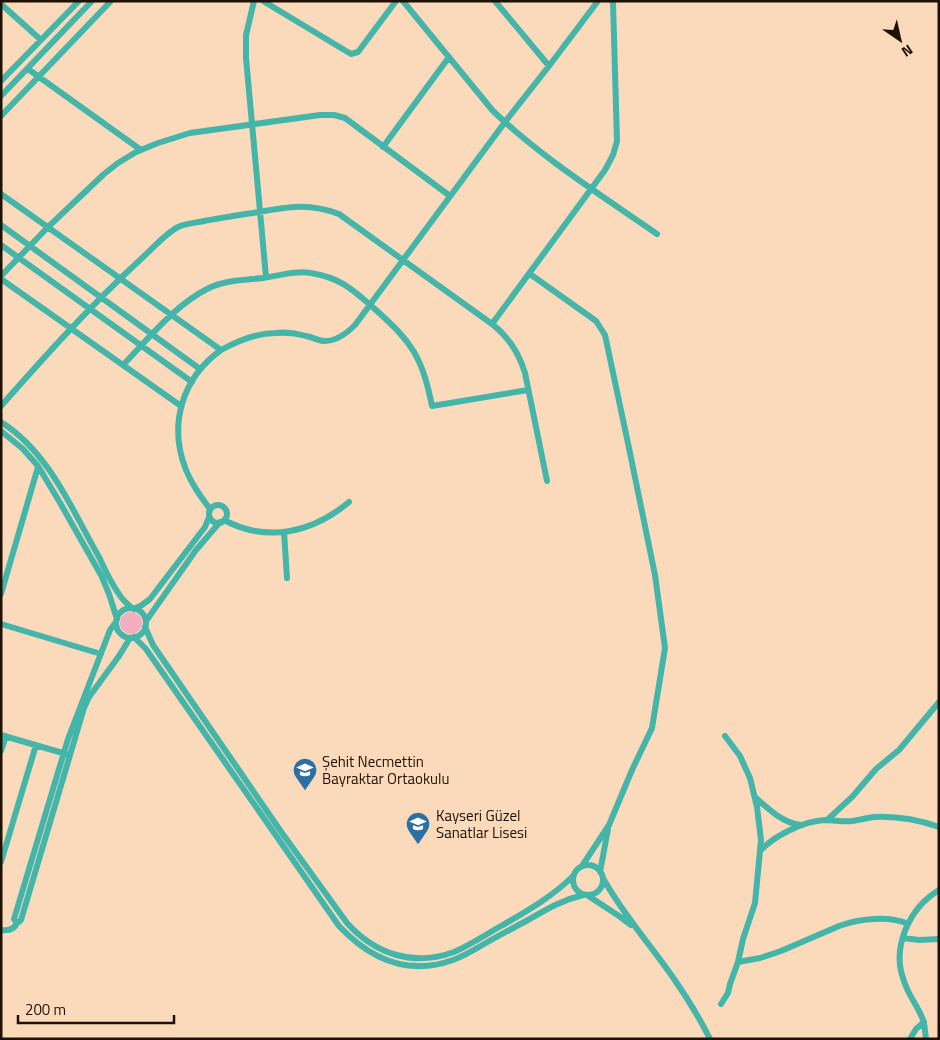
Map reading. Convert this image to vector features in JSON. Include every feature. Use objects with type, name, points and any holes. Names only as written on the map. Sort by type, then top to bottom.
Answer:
[{"type":"street","points":[[1,81],[78,1]]},
{"type":"street","points":[[1,96],[92,1]]},
{"type":"street","points":[[1,116],[112,1]]},
{"type":"street","points":[[254,1],[248,27],[246,50],[266,278]]},
{"type":"street","points":[[263,1],[349,54],[354,54],[358,52],[396,1]]},
{"type":"street","points":[[403,1],[448,57],[505,122],[527,141],[656,234]]},
{"type":"street","points":[[495,1],[549,66]]},
{"type":"street","points":[[349,502],[319,522],[284,532],[268,533],[253,531],[222,521],[212,521],[210,513],[191,482],[182,458],[178,437],[181,406],[184,396],[200,369],[221,350],[235,343],[273,333],[298,334],[323,341],[334,339],[351,329],[370,306],[505,122],[598,1]]},
{"type":"street","points":[[492,324],[530,274],[608,165],[613,155],[617,141],[612,1]]},
{"type":"street","points":[[1,4],[41,40]]},
{"type":"street","points":[[383,147],[448,57]]},
{"type":"street","points":[[28,69],[141,150]]},
{"type":"street","points":[[181,406],[1,278],[48,227],[104,174],[125,158],[141,150],[190,133],[320,115],[334,115],[345,118],[450,196]]},
{"type":"street","points":[[1,194],[221,350]]},
{"type":"street","points":[[1,406],[71,328],[170,232],[188,224],[288,207],[317,207],[340,214],[506,336],[522,364],[547,481]]},
{"type":"street","points":[[1,225],[200,369]]},
{"type":"street","points":[[1,245],[192,382]]},
{"type":"street","points":[[124,365],[172,315],[195,296],[216,285],[224,282],[303,272],[318,274],[347,286],[399,332],[414,352],[424,374],[432,406],[528,390]]},
{"type":"street","points":[[1,422],[23,438],[46,464],[120,596],[145,617],[152,645],[346,923],[371,944],[392,954],[410,958],[426,958],[447,954],[468,945],[536,906],[556,892],[582,866],[609,826],[652,728],[665,648],[653,566],[604,335],[596,320],[530,274]]},
{"type":"street","points":[[1,431],[23,449],[38,467],[102,578],[121,634],[132,638],[146,649],[339,926],[355,942],[369,952],[383,959],[403,964],[428,965],[446,962],[467,954],[553,905],[573,897],[593,894],[602,885],[601,875],[609,826]]},
{"type":"street","points":[[1,594],[38,467]]},
{"type":"street","points":[[1,930],[14,928],[17,921],[67,754],[86,702],[132,638],[140,635],[196,550],[222,521],[226,513],[223,506],[216,505],[210,513],[205,527],[150,599],[142,605],[123,611],[110,630],[68,739],[67,754]]},
{"type":"street","points":[[284,532],[287,578]]},
{"type":"street","points":[[1,624],[100,654]]},
{"type":"street","points":[[827,820],[852,797],[876,769],[900,750],[939,702]]},
{"type":"street","points":[[1,750],[3,736],[67,754]]},
{"type":"street","points":[[721,1004],[728,992],[755,903],[761,840],[750,778],[725,736]]},
{"type":"street","points":[[1,862],[36,745]]},
{"type":"street","points":[[754,797],[786,821],[805,825]]},
{"type":"street","points":[[760,852],[776,837],[817,821],[850,821],[884,817],[903,818],[939,827]]},
{"type":"street","points":[[582,866],[592,866],[601,875],[617,901],[673,977],[710,1039]]},
{"type":"street","points":[[573,876],[575,889],[626,921],[646,941]]},
{"type":"street","points":[[926,1039],[924,1022],[902,978],[900,959],[903,938],[908,924],[920,905],[939,890]]},
{"type":"street","points":[[738,962],[781,952],[850,923],[886,919],[908,924]]},
{"type":"street","points":[[903,938],[919,940],[939,939]]},
{"type":"street","points":[[910,1039],[916,1029],[924,1022]]},
{"type":"shaded area","points":[[131,612],[139,615],[142,623],[139,631],[131,634],[123,631],[120,623],[123,615]]},
{"type":"place","name":"Şehit Necmettin Bayraktar Ortaokulu","points":[[305,791]]},
{"type":"place","name":"Kayseri Güzel Sanatlar Lisesi","points":[[418,845]]}]
